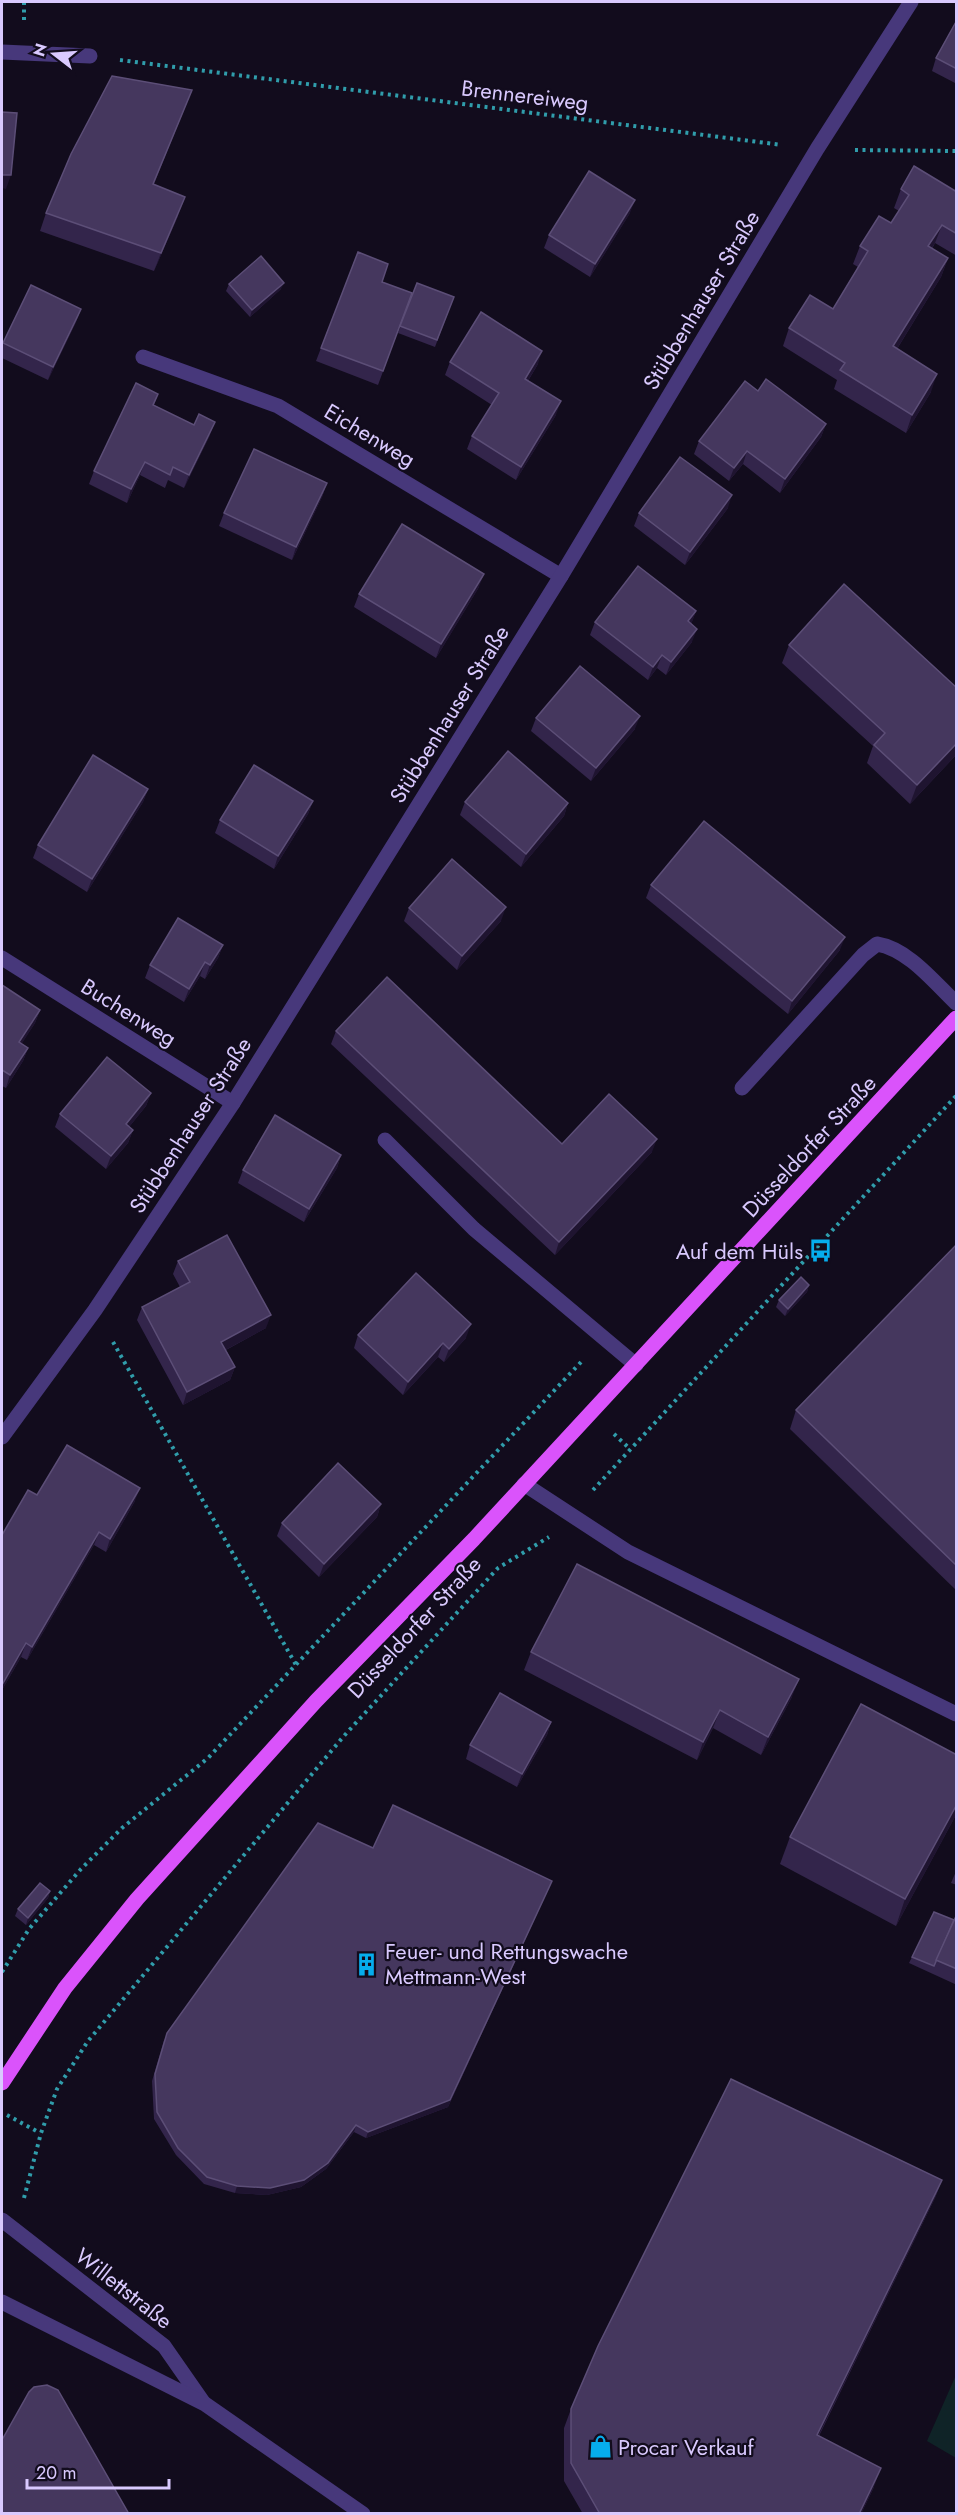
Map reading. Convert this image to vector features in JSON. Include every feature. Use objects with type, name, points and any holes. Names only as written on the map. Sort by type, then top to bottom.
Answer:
[{"type":"main road","name":"Düsseldorfer Straße","points":[[2,2083],[65,1988],[137,1899],[316,1701],[636,1365],[957,1018]]},
{"type":"street","name":"Stübbenhauser Straße","points":[[2,1437],[95,1310],[233,1103],[561,576],[817,149],[911,2]]},
{"type":"street","points":[[2,52],[90,56]]},
{"type":"street","name":"Eichenweg","points":[[143,357],[278,406],[561,576]]},
{"type":"street","points":[[742,1088],[863,955],[877,944],[888,946],[914,963],[957,1003]]},
{"type":"street","name":"Buchenweg","points":[[2,958],[233,1103]]},
{"type":"street","points":[[385,1140],[474,1229],[636,1365]]},
{"type":"street","points":[[524,1484],[628,1552],[957,1714]]},
{"type":"street","name":"Willettstraße","points":[[2,2220],[164,2346],[205,2404]]},
{"type":"street","name":"Willettstraße","points":[[2,2302],[205,2404],[363,2514]]},
{"type":"path","name":"Brennereiweg","points":[[90,56],[817,149],[957,151]]},
{"type":"path","name":"Düsseldorfer Straße","points":[[27,2191],[41,2133],[57,2090],[88,2042],[343,1737],[498,1568],[546,1540],[570,1516],[957,1096]]},
{"type":"path","points":[[816,1247],[821,1251]]},
{"type":"path","points":[[95,1310],[296,1665]]},
{"type":"path","points":[[2,1972],[31,1931],[81,1869],[122,1828],[208,1758],[603,1338]]},
{"type":"path","points":[[2,2112],[41,2133]]},
{"type":"green space","points":[[956,2375],[956,2458],[927,2441]]},
{"type":"building","points":[[957,20],[957,69],[936,58]]},
{"type":"building","points":[[112,76],[192,90],[153,184],[185,197],[161,253],[46,213],[71,154]]},
{"type":"building","points":[[2,112],[17,113],[11,175],[2,175]]},
{"type":"building","points":[[914,166],[957,192],[957,234],[942,225],[928,246],[948,258],[893,346],[937,374],[912,415],[840,370],[845,363],[789,328],[810,295],[833,309],[868,251],[860,246],[879,216],[891,223],[909,195],[901,189]]},
{"type":"building","points":[[589,171],[635,200],[595,264],[549,235]]},
{"type":"building","points":[[358,252],[388,264],[382,282],[412,293],[383,371],[321,348]]},
{"type":"building","points":[[261,256],[284,283],[252,310],[229,284]]},
{"type":"building","points":[[417,283],[454,297],[437,340],[400,326]]},
{"type":"building","points":[[31,285],[81,309],[53,367],[3,343]]},
{"type":"building","points":[[481,312],[542,351],[525,379],[561,401],[521,467],[472,436],[499,393],[450,362]]},
{"type":"building","points":[[766,379],[826,424],[785,479],[747,451],[734,468],[699,441],[745,381],[758,391]]},
{"type":"building","points":[[136,383],[158,394],[153,405],[194,425],[199,414],[215,422],[189,475],[173,467],[170,475],[145,462],[131,489],[94,471]]},
{"type":"building","points":[[254,449],[327,483],[296,547],[224,513]]},
{"type":"building","points":[[680,457],[732,495],[690,552],[639,513]]},
{"type":"building","points":[[402,524],[484,574],[441,644],[359,594]]},
{"type":"building","points":[[638,566],[696,611],[688,621],[697,629],[671,662],[662,655],[653,667],[595,622]]},
{"type":"building","points":[[844,584],[957,688],[957,743],[917,785],[874,745],[885,733],[789,645]]},
{"type":"building","points":[[580,666],[640,716],[596,768],[536,718]]},
{"type":"building","points":[[508,751],[568,803],[526,854],[465,802]]},
{"type":"building","points":[[93,755],[148,789],[92,879],[38,845]]},
{"type":"building","points":[[254,765],[313,801],[278,856],[220,820]]},
{"type":"building","points":[[704,821],[845,937],[792,1001],[651,885]]},
{"type":"building","points":[[452,859],[506,907],[462,956],[409,908]]},
{"type":"building","points":[[178,918],[223,945],[210,965],[205,962],[189,989],[150,965]]},
{"type":"building","points":[[387,977],[562,1144],[609,1094],[657,1139],[559,1242],[336,1031]]},
{"type":"building","points":[[2,985],[40,1010],[19,1042],[28,1048],[10,1075],[2,1070]]},
{"type":"building","points":[[107,1057],[151,1093],[126,1124],[133,1130],[111,1156],[60,1114]]},
{"type":"building","points":[[275,1115],[341,1155],[309,1209],[243,1170]]},
{"type":"building","points":[[227,1235],[271,1315],[221,1342],[235,1367],[187,1392],[142,1307],[190,1282],[178,1261]]},
{"type":"building","points":[[957,1244],[957,1566],[796,1410]]},
{"type":"building","points":[[416,1273],[471,1324],[449,1349],[443,1343],[408,1382],[358,1335]]},
{"type":"building","points":[[801,1277],[809,1285],[788,1309],[779,1300]]},
{"type":"building","points":[[67,1445],[140,1488],[110,1539],[99,1532],[32,1647],[26,1643],[2,1685],[2,1535],[28,1490],[37,1495]]},
{"type":"building","points":[[338,1463],[381,1504],[324,1564],[282,1523]]},
{"type":"building","points":[[577,1564],[799,1679],[768,1737],[720,1710],[703,1742],[531,1652]]},
{"type":"building","points":[[500,1693],[551,1722],[522,1774],[470,1745]]},
{"type":"building","points":[[861,1704],[957,1755],[957,1804],[905,1899],[790,1837]]},
{"type":"building","name":"Feuer- und Rettungswache Mettmann-West","points":[[393,1805],[552,1881],[450,2100],[368,2132],[356,2125],[328,2163],[304,2180],[270,2188],[237,2186],[207,2177],[178,2148],[157,2112],[155,2074],[167,2033],[318,1823],[373,1848]]},
{"type":"building","points":[[40,1883],[50,1891],[28,1918],[18,1909]]},
{"type":"building","points":[[934,1912],[954,1920],[934,1966],[912,1957]]},
{"type":"building","points":[[957,1914],[957,1969],[936,1960]]},
{"type":"building","points":[[731,2079],[942,2180],[817,2435],[881,2468],[859,2514],[600,2514],[571,2463],[571,2409],[598,2346]]},
{"type":"building","points":[[47,2385],[58,2390],[129,2514],[2,2514],[2,2440],[29,2392],[34,2387]]},
{"type":"place","name":"Auf dem Hüls","points":[[821,1251]]},
{"type":"place","name":"Feuer- und Rettungswache Mettmann-West","points":[[367,1964]]},
{"type":"place","name":"Procar Verkauf","points":[[600,2447]]}]
